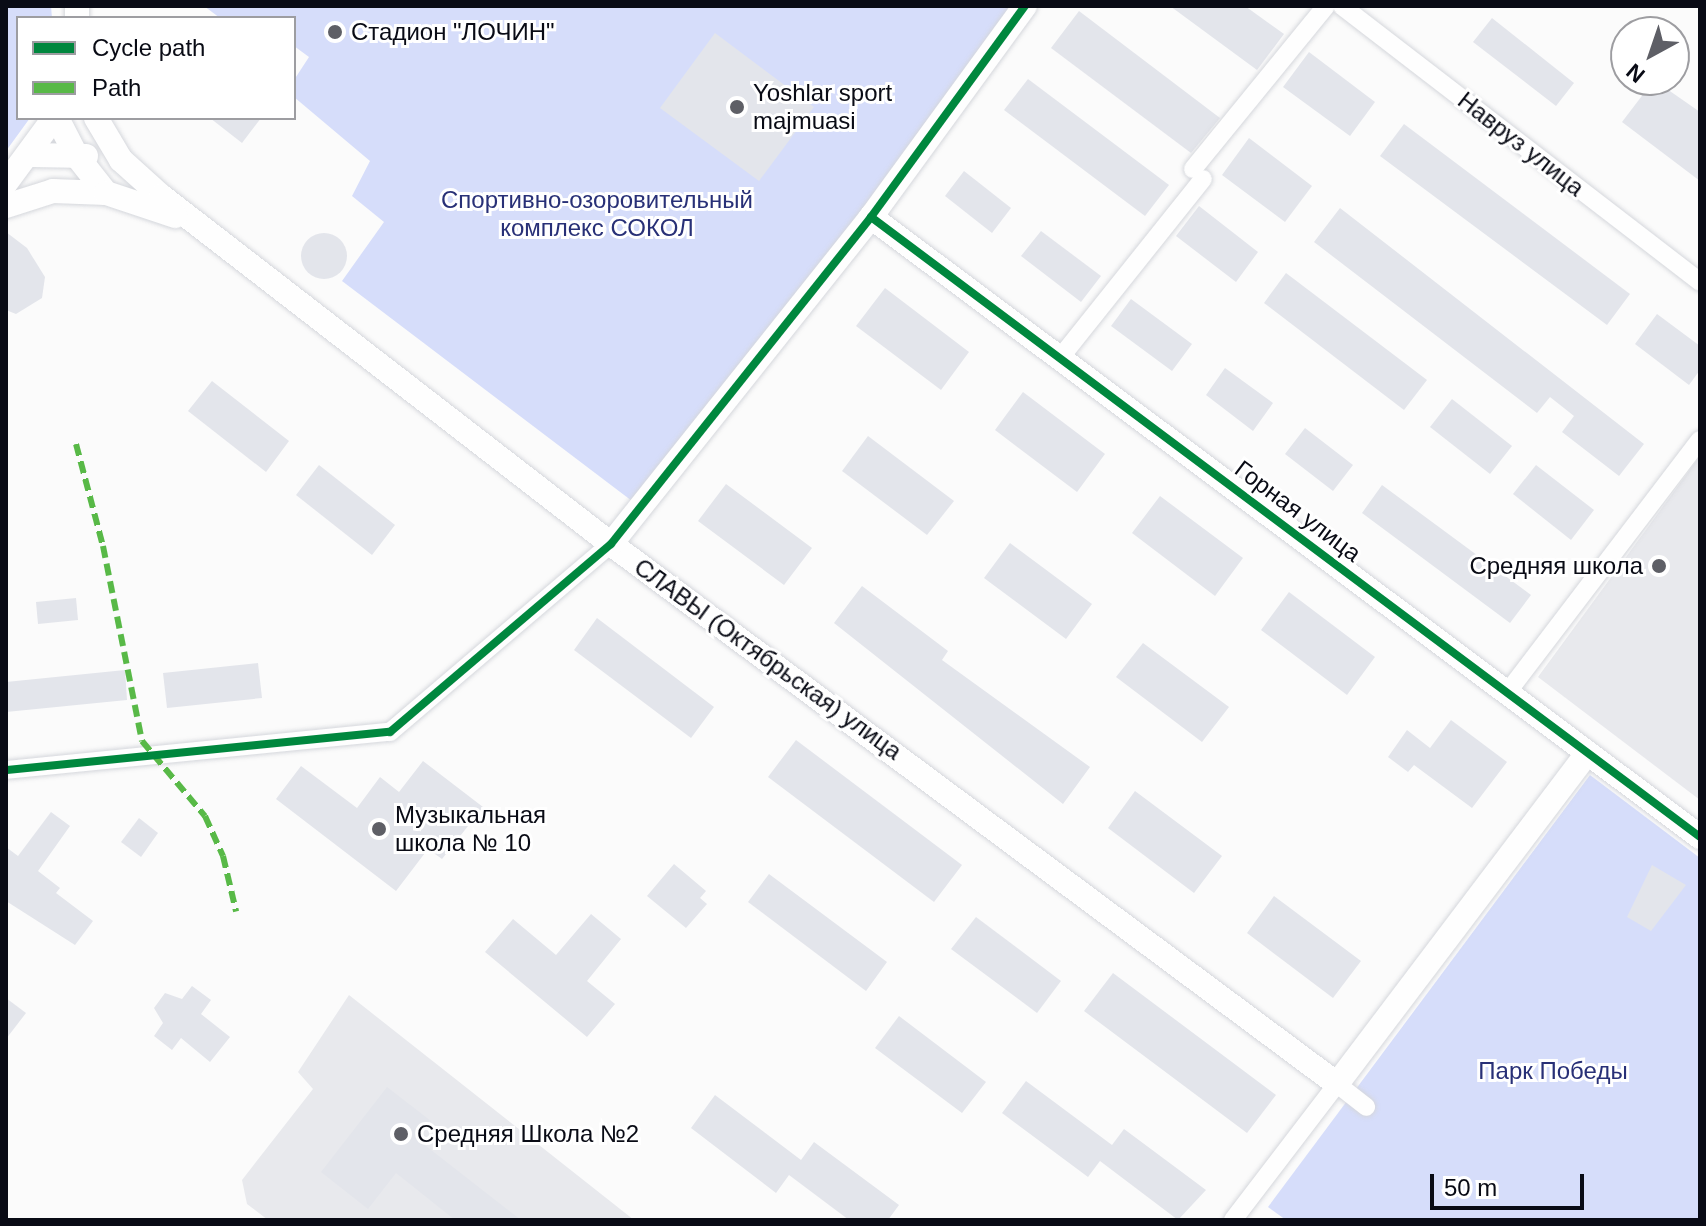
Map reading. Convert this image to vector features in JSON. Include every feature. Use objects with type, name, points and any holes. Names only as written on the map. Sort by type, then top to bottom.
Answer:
[{"type":"main road","points":[[611,544],[871,217],[1025,6]]},
{"type":"main road","points":[[6,183],[31,155],[55,120]]},
{"type":"main road","points":[[57,120],[76,155],[106,193]]},
{"type":"main road","points":[[53,191],[76,155],[87,120]]},
{"type":"main road","points":[[97,120],[121,160]]},
{"type":"main road","points":[[31,155],[76,155],[121,160]]},
{"type":"main road","name":"СЛАВЫ (Октябрьская) улица","points":[[121,160],[203,228],[611,544],[1337,1084]]},
{"type":"main road","points":[[6,206],[53,191],[106,193],[203,228]]},
{"type":"main road","name":"Горная улица","points":[[871,217],[1700,837]]},
{"type":"main road","points":[[1337,1084],[1587,753]]},
{"type":"street","points":[[1060,358],[1326,6]]},
{"type":"street","name":"Навруз улица","points":[[1342,6],[1700,282]]},
{"type":"street","points":[[1507,693],[1700,440]]},
{"type":"street","points":[[6,770],[390,732],[611,544]]},
{"type":"street","points":[[1233,1220],[1337,1084],[1366,1107]]},
{"type":"shaded area","name":"Средняя школа","points":[[1700,456],[1700,800],[1538,677]]},
{"type":"shaded area","name":"Средняя Школа №2","points":[[349,995],[634,1220],[268,1220],[247,1204],[242,1180],[313,1089],[298,1072]]},
{"type":"green space","points":[[6,6],[51,6],[52,16],[16,16],[16,120],[29,120],[6,151]]},
{"type":"green space","name":"Спортивно-озоровительный комплекс СОКОЛ","points":[[204,6],[1013,6],[821,267],[632,501],[342,281],[384,222],[352,196],[370,161],[296,99],[296,77],[309,57],[296,47],[296,16],[217,16]]},
{"type":"green space","name":"Парк Победы","points":[[1590,775],[1700,858],[1700,1220],[1286,1220],[1268,1207]]},
{"type":"building","points":[[1170,6],[1245,6],[1284,34],[1257,70]]},
{"type":"building","points":[[1079,11],[1220,118],[1191,153],[1051,48]]},
{"type":"building","points":[[1492,18],[1574,83],[1556,106],[1473,42]]},
{"type":"building","name":"Yoshlar sport majmuasi","points":[[715,33],[814,107],[759,181],[660,108]]},
{"type":"building","points":[[1309,52],[1375,102],[1350,136],[1283,87]]},
{"type":"building","points":[[1028,79],[1169,185],[1145,216],[1004,110]]},
{"type":"building","points":[[1642,96],[1677,96],[1700,112],[1700,181],[1622,122]]},
{"type":"building","points":[[213,120],[259,120],[242,143]]},
{"type":"building","points":[[1404,124],[1630,294],[1607,325],[1380,156]]},
{"type":"building","points":[[1249,138],[1312,186],[1285,222],[1222,175]]},
{"type":"building","points":[[964,171],[1011,208],[992,233],[945,196]]},
{"type":"building","points":[[1199,206],[1258,252],[1236,282],[1176,236]]},
{"type":"building","points":[[1340,208],[1644,444],[1619,476],[1562,432],[1574,416],[1550,397],[1537,413],[1314,242]]},
{"type":"building","points":[[1041,231],[1101,276],[1081,302],[1021,256]]},
{"type":"building","points":[[6,232],[27,248],[45,277],[42,298],[16,314],[6,310]]},
{"type":"building","points":[[324,233],[341,239],[347,256],[341,273],[324,279],[307,273],[301,256],[307,239]]},
{"type":"building","points":[[1286,273],[1427,380],[1404,410],[1264,303]]},
{"type":"building","points":[[885,288],[969,352],[941,390],[856,326]]},
{"type":"building","points":[[1131,299],[1192,344],[1172,371],[1111,326]]},
{"type":"building","points":[[1657,314],[1700,346],[1700,370],[1689,385],[1635,344]]},
{"type":"building","points":[[1225,368],[1273,403],[1253,431],[1206,395]]},
{"type":"building","points":[[212,381],[289,441],[266,472],[188,411]]},
{"type":"building","points":[[1023,392],[1105,454],[1077,492],[995,430]]},
{"type":"building","points":[[1452,399],[1512,446],[1490,474],[1430,427]]},
{"type":"building","points":[[1305,428],[1353,465],[1333,491],[1285,454]]},
{"type":"building","points":[[868,436],[954,501],[927,535],[842,471]]},
{"type":"building","points":[[319,465],[395,525],[372,555],[296,495]]},
{"type":"building","points":[[1536,465],[1594,510],[1571,540],[1513,494]]},
{"type":"building","points":[[726,484],[812,548],[784,585],[698,521]]},
{"type":"building","points":[[1382,485],[1531,595],[1510,623],[1362,513]]},
{"type":"building","points":[[1160,496],[1243,558],[1215,596],[1132,533]]},
{"type":"building","points":[[1010,543],[1092,604],[1066,639],[984,578]]},
{"type":"building","points":[[862,586],[948,651],[942,660],[1090,767],[1063,804],[834,623]]},
{"type":"building","points":[[1289,592],[1375,657],[1347,695],[1261,630]]},
{"type":"building","points":[[76,598],[78,620],[38,624],[36,602]]},
{"type":"building","points":[[597,618],[714,707],[691,738],[574,650]]},
{"type":"building","points":[[1143,643],[1229,707],[1202,742],[1116,677]]},
{"type":"building","points":[[258,663],[262,698],[167,708],[163,673]]},
{"type":"building","points":[[125,670],[127,700],[6,712],[6,682]]},
{"type":"building","points":[[1451,720],[1507,762],[1472,808],[1414,765],[1408,772],[1388,757],[1407,730],[1430,748]]},
{"type":"building","points":[[796,740],[962,865],[934,902],[768,777]]},
{"type":"building","name":"Музыкальная школа № 10","points":[[423,761],[483,807],[442,859],[428,849],[396,891],[276,799],[301,766],[357,808],[380,777],[399,792]]},
{"type":"building","points":[[1135,791],[1222,856],[1194,893],[1108,828]]},
{"type":"building","points":[[51,812],[70,826],[38,871],[60,888],[56,893],[93,921],[75,945],[6,901],[6,847],[18,856]]},
{"type":"building","points":[[139,818],[158,833],[141,857],[121,842]]},
{"type":"building","points":[[674,864],[706,891],[700,898],[707,904],[686,928],[647,896]]},
{"type":"building","points":[[1652,865],[1686,885],[1651,931],[1627,917]]},
{"type":"building","points":[[769,874],[887,962],[866,991],[748,902]]},
{"type":"building","points":[[1274,896],[1361,961],[1333,998],[1247,933]]},
{"type":"building","points":[[591,914],[621,939],[587,981],[615,1004],[587,1037],[485,952],[513,919],[556,955]]},
{"type":"building","points":[[976,917],[1061,981],[1037,1013],[951,949]]},
{"type":"building","points":[[1113,973],[1276,1095],[1247,1133],[1084,1011]]},
{"type":"building","points":[[192,986],[211,1000],[201,1014],[230,1037],[210,1062],[181,1038],[172,1050],[154,1036],[163,1023],[154,1008],[165,993],[182,999]]},
{"type":"building","points":[[6,998],[26,1013],[6,1039]]},
{"type":"building","points":[[899,1016],[986,1082],[962,1113],[875,1048]]},
{"type":"building","points":[[1026,1081],[1112,1145],[1124,1129],[1206,1190],[1178,1220],[1100,1161],[1088,1177],[1002,1113]]},
{"type":"building","points":[[387,1087],[431,1121],[417,1139],[521,1220],[455,1220],[396,1173],[368,1209],[321,1172]]},
{"type":"building","points":[[715,1095],[801,1160],[814,1142],[899,1205],[888,1220],[849,1220],[789,1175],[776,1193],[691,1128]]},
{"type":"marked path","points":[[76,444],[103,546],[142,741],[205,816],[223,856],[236,911]]},
{"type":"cycle path","points":[[6,770],[390,732],[611,544],[871,217],[1025,6]]},
{"type":"cycle path","points":[[871,217],[1700,837]]},
{"type":"place","name":"Стадион \"ЛОЧИН\"","points":[[335,32]]},
{"type":"place","name":"Yoshlar sport majmuasi","points":[[737,107]]},
{"type":"place","name":"Средняя школа","points":[[1659,566]]},
{"type":"place","name":"Музыкальная школа № 10","points":[[379,829]]},
{"type":"place","name":"Средняя Школа №2","points":[[401,1134]]}]
